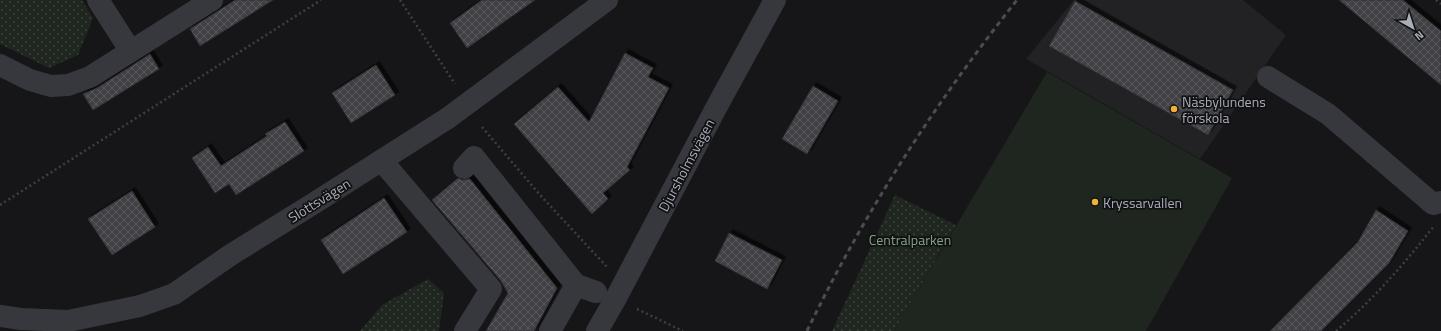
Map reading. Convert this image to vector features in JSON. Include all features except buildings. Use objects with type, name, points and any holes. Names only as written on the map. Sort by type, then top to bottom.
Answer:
[{"type":"street","points":[[98,0],[130,50]]},
{"type":"street","points":[[0,65],[30,80],[51,86],[68,85],[90,76],[212,0]]},
{"type":"street","name":"Slottsvägen","points":[[0,316],[21,319],[68,321],[140,306],[174,294],[232,254],[382,161],[448,118],[607,0]]},
{"type":"street","name":"Djursholmsvägen","points":[[597,331],[606,295],[716,108],[775,0]]},
{"type":"street","points":[[1268,77],[1328,114],[1433,204],[1441,202]]},
{"type":"street","points":[[464,168],[474,157],[576,285],[606,295]]},
{"type":"street","points":[[382,161],[491,289],[465,331]]},
{"type":"street","points":[[550,331],[576,285]]},
{"type":"path","points":[[0,205],[322,0]]},
{"type":"path","points":[[400,0],[457,88]]},
{"type":"path","points":[[1436,0],[1441,4]]},
{"type":"path","points":[[482,127],[540,195],[608,269]]},
{"type":"path","points":[[1336,331],[1366,304],[1408,259],[1436,223]]},
{"type":"path","points":[[606,295],[683,331]]},
{"type":"shaded area","name":"Näsbylundens förskola","points":[[1074,0],[1243,0],[1286,35],[1200,159],[1026,59]]},
{"type":"green space","points":[[0,0],[82,0],[93,18],[78,55],[49,68],[0,44]]},
{"type":"green space","name":"Kryssarvallen","points":[[1047,72],[1232,178],[1146,331],[894,331]]},
{"type":"green space","name":"Centralparken","points":[[895,195],[956,225],[894,331],[832,331]]},
{"type":"green space","points":[[428,279],[444,293],[439,331],[360,331],[382,305]]},
{"type":"railway","points":[[807,331],[852,244],[903,160],[958,79],[1017,0]]},
{"type":"place","name":"Näsbylundens förskola","points":[[1174,109]]},
{"type":"place","name":"Kryssarvallen","points":[[1095,202]]}]
